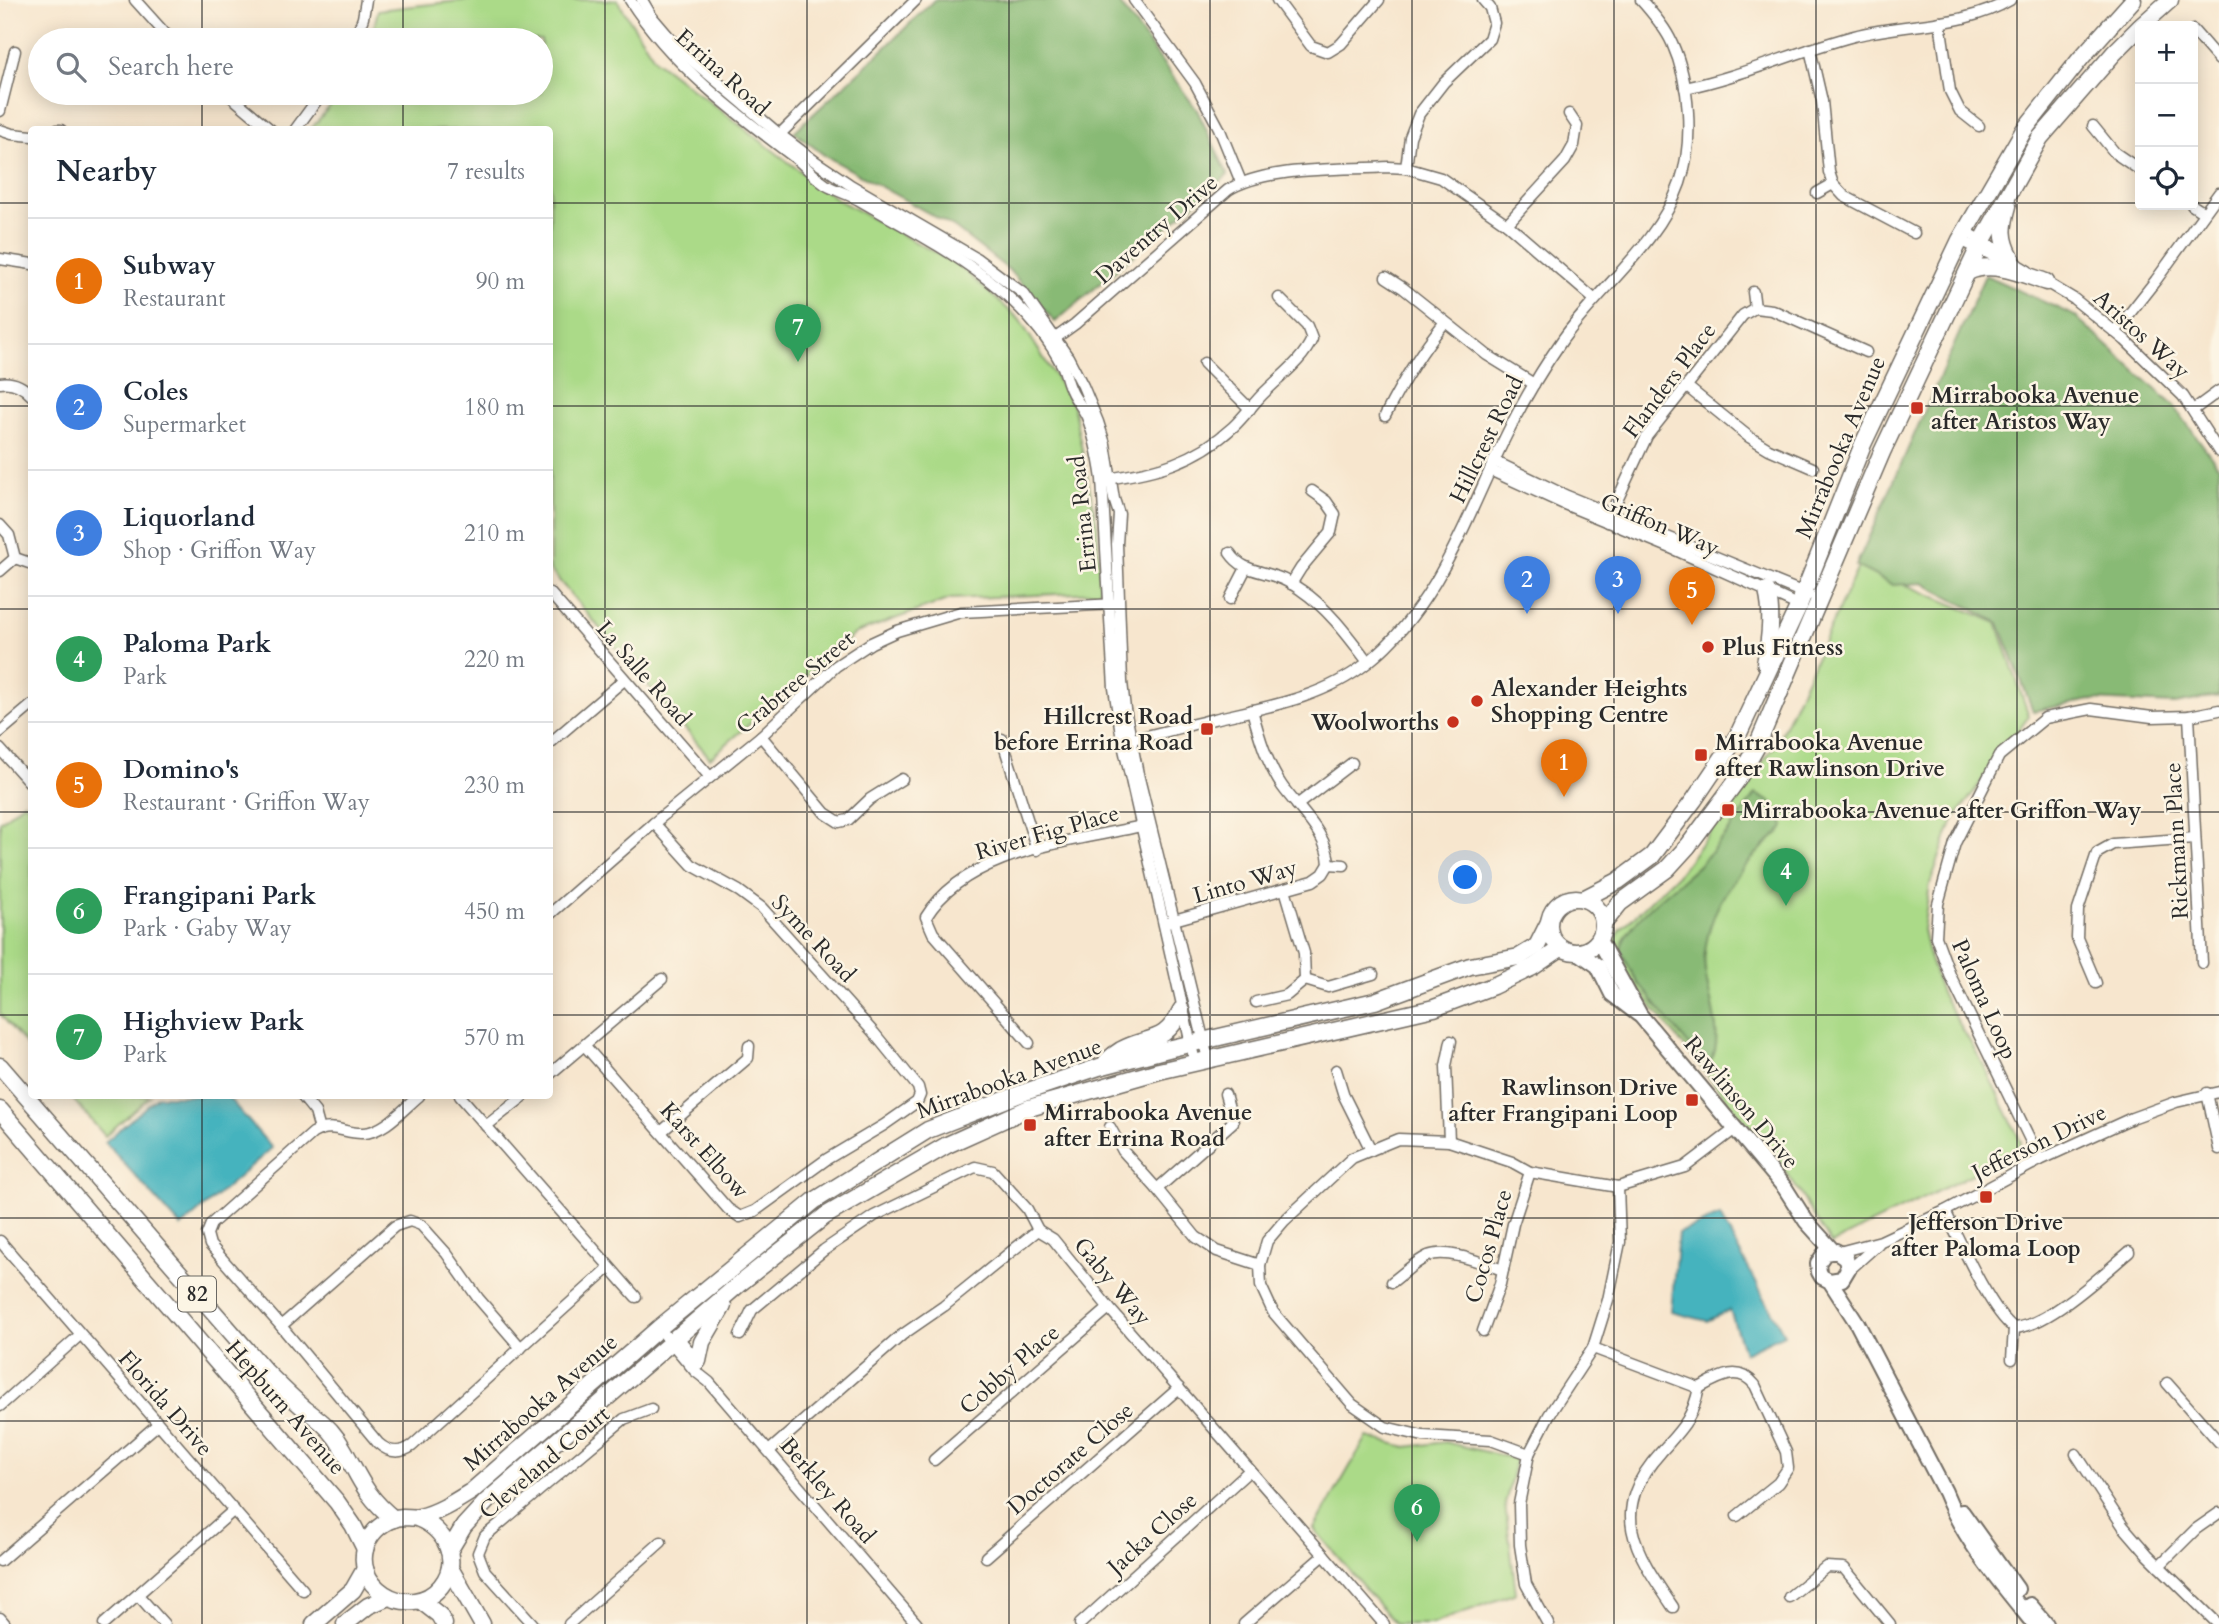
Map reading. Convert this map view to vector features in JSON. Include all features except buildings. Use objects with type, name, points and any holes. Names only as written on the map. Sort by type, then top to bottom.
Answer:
[{"type":"main road","name":"Mirrabooka Avenue","points":[[417,1518],[446,1507],[472,1491],[662,1326],[814,1201],[928,1130],[1025,1092],[1100,1067],[1376,1001],[1470,966],[1518,957],[1536,946],[1552,914],[1562,902],[1583,899],[1618,881],[1652,856],[1738,735],[1801,599],[1863,444],[1962,236],[2024,130],[2081,58],[2133,0]]},
{"type":"main road","name":"Mirrabooka Avenue","points":[[2147,21],[2171,0]]},
{"type":"main road","name":"Mirrabooka Avenue","points":[[1599,940],[1603,924],[1620,903],[1667,869],[1688,846],[1738,779],[1757,746],[1882,452],[1981,245],[2040,138],[2135,32]]},
{"type":"main road","points":[[2015,261],[2004,243],[2004,227],[2008,206],[2020,174]]},
{"type":"main road","points":[[1968,272],[1979,267],[1994,268],[2046,282]]},
{"type":"main road","points":[[1759,689],[1769,643],[1770,602],[1767,591]]},
{"type":"main road","points":[[1583,899],[1597,908],[1603,924]]},
{"type":"main road","points":[[1549,922],[1552,937],[1562,948],[1578,952],[1593,946],[1599,940]]},
{"type":"main road","name":"Mirrabooka Avenue","points":[[449,1560],[464,1526],[487,1501],[740,1284],[825,1216],[947,1144],[1029,1108],[1201,1060],[1434,1008],[1493,986],[1533,967],[1562,948]]},
{"type":"main road","points":[[1100,1067],[1120,1050],[1159,1036],[1176,1021],[1181,1010]]},
{"type":"main road","name":"Hepburn Avenue","points":[[0,1066],[28,1098]]},
{"type":"main road","name":"Hepburn Avenue","points":[[29,1099],[265,1371],[304,1408],[321,1420],[337,1438],[361,1484],[377,1506],[394,1519]]},
{"type":"main road","name":"Hepburn Avenue","points":[[0,1110],[337,1502],[365,1549]]},
{"type":"main road","points":[[698,1362],[700,1348],[707,1332],[740,1284]]},
{"type":"main road","points":[[365,1549],[375,1530],[394,1519],[417,1518],[428,1522],[445,1540],[449,1560],[482,1624]]},
{"type":"main road","name":"82","points":[[365,1549],[365,1569]]},
{"type":"main road","points":[[365,1569],[372,1586],[386,1598],[410,1603],[421,1601],[440,1588],[449,1560]]},
{"type":"main road","points":[[314,1624],[353,1590],[365,1569]]},
{"type":"main road","points":[[345,1624],[368,1606],[386,1598]]},
{"type":"main road","points":[[421,1601],[439,1615],[444,1624]]},
{"type":"street","points":[[135,0],[160,28]]},
{"type":"street","points":[[359,28],[366,0]]},
{"type":"street","points":[[776,138],[916,0]]},
{"type":"street","points":[[1134,0],[1195,83],[1219,128],[1241,182]]},
{"type":"street","points":[[1278,0],[1311,46],[1328,52],[1340,44],[1379,0]]},
{"type":"street","points":[[1406,168],[1410,137],[1419,114],[1444,82],[1489,39],[1494,23],[1490,8],[1483,0]]},
{"type":"street","name":"Hillcrest Road","points":[[1127,740],[1306,696],[1329,686],[1368,662],[1407,624],[1439,576],[1460,537],[1492,466],[1534,384],[1563,338],[1658,226],[1680,183],[1689,135],[1685,88],[1671,43],[1641,0]]},
{"type":"street","points":[[1685,88],[1734,76],[1868,33],[1973,16],[2010,0]]},
{"type":"street","name":"Errina Road","points":[[638,1],[649,29],[674,58],[776,138],[976,258],[1024,294],[1051,341],[1068,357],[1098,422],[1107,479],[1115,604],[1114,688],[1201,1060]]},
{"type":"street","points":[[1940,22],[1950,91],[1960,111],[1979,125]]},
{"type":"street","points":[[2198,36],[2219,61]]},
{"type":"street","points":[[1810,50],[1820,88],[1829,172],[1833,184],[1844,196],[1914,233]]},
{"type":"street","points":[[0,111],[15,51]]},
{"type":"street","points":[[241,105],[266,126]]},
{"type":"street","points":[[298,126],[313,105]]},
{"type":"street","points":[[1507,225],[1565,161],[1574,145],[1577,126],[1569,114]]},
{"type":"street","points":[[2093,126],[2115,153],[2135,167]]},
{"type":"street","points":[[0,130],[28,135]]},
{"type":"street","name":"Daventry Drive","points":[[1051,341],[1075,324],[1228,190],[1241,182],[1270,174],[1389,167],[1406,168],[1441,178],[1507,225],[1594,299]]},
{"type":"street","points":[[1817,193],[1833,184]]},
{"type":"street","points":[[2115,332],[2157,280],[2219,192]]},
{"type":"street","points":[[2198,209],[2204,213]]},
{"type":"street","name":"Aristos Way","points":[[1962,236],[2015,261],[2074,299],[2115,332],[2183,396],[2219,452]]},
{"type":"street","points":[[0,259],[28,264]]},
{"type":"street","points":[[1386,276],[1487,355],[1534,384]]},
{"type":"street","points":[[1753,292],[1755,307],[1772,310],[1867,352]]},
{"type":"street","points":[[1107,479],[1161,468],[1201,452],[1216,442],[1306,352],[1312,339],[1307,326],[1279,298]]},
{"type":"street","name":"Flanders Place","points":[[1609,518],[1647,436],[1743,316],[1755,307]]},
{"type":"street","points":[[1385,416],[1409,370],[1445,322]]},
{"type":"street","points":[[1204,363],[1250,409]]},
{"type":"street","points":[[0,383],[10,382],[28,392]]},
{"type":"street","points":[[1686,386],[1749,437],[1813,468]]},
{"type":"street","points":[[2193,410],[2219,391]]},
{"type":"street","name":"Griffon Way","points":[[1492,466],[1564,505],[1609,518],[1818,606]]},
{"type":"street","points":[[1292,584],[1301,568],[1331,532],[1335,514],[1326,501],[1312,491]]},
{"type":"street","name":"Griffon Way","points":[[1609,518],[1767,591],[1801,599]]},
{"type":"street","points":[[0,525],[9,535],[15,558]]},
{"type":"street","points":[[1230,553],[1245,568],[1279,578],[1305,593],[1331,617],[1368,662]]},
{"type":"street","points":[[15,558],[28,563]]},
{"type":"street","points":[[0,571],[15,558]]},
{"type":"street","points":[[1230,599],[1245,568]]},
{"type":"street","name":"La Salle Road","points":[[553,597],[710,777]]},
{"type":"street","name":"Crabtree Street","points":[[553,911],[654,823],[761,736],[836,666],[871,643],[897,631],[961,612],[1115,604]]},
{"type":"street","points":[[553,740],[624,680]]},
{"type":"street","points":[[0,732],[28,708]]},
{"type":"street","name":"Paloma Loop","points":[[2040,1160],[1950,975],[1936,937],[1938,904],[1955,843],[1999,756],[2045,718],[2091,709],[2151,717],[2189,716],[2219,710]]},
{"type":"street","name":"Linto Way","points":[[1168,922],[1313,881],[1323,874],[1329,864],[1325,844],[1282,785],[1270,763],[1252,710]]},
{"type":"street","name":"Rickmann Place","points":[[2189,716],[2202,963]]},
{"type":"street","points":[[761,736],[825,813],[839,822],[848,820],[870,799],[902,779]]},
{"type":"street","points":[[1002,739],[1037,850]]},
{"type":"street","points":[[0,749],[28,780]]},
{"type":"street","points":[[1297,805],[1352,764]]},
{"type":"street","name":"Syme Road","points":[[654,823],[692,865],[739,891],[762,908],[874,1033],[918,1087],[920,1095],[917,1102]]},
{"type":"street","name":"River Fig Place","points":[[1029,1043],[933,933],[926,917],[936,900],[972,872],[985,866],[1037,850],[1145,825]]},
{"type":"street","points":[[2096,983],[2077,938],[2078,911],[2098,853],[2113,844],[2195,838]]},
{"type":"street","name":"Linto Way","points":[[1329,864],[1344,865]]},
{"type":"street","points":[[1285,889],[1304,953],[1305,980]]},
{"type":"street","name":"Errina Road","points":[[1168,922],[1181,1010],[1196,1042]]},
{"type":"street","name":"Rawlinson Drive","points":[[1599,940],[1640,1015],[1785,1188],[1806,1221],[1847,1261],[1846,1273],[1857,1324]]},
{"type":"street","name":"Rawlinson Drive","points":[[1578,952],[1598,966],[1612,994],[1640,1015]]},
{"type":"street","points":[[1305,980],[1328,987],[1373,974]]},
{"type":"street","points":[[553,1072],[662,979]]},
{"type":"street","points":[[1256,1002],[1287,995],[1305,980]]},
{"type":"street","points":[[1449,1141],[1446,1066],[1451,1041]]},
{"type":"street","name":"Karst Elbow","points":[[585,1046],[728,1209],[740,1217],[755,1211],[818,1165],[917,1102]]},
{"type":"street","points":[[661,1132],[747,1058],[749,1046]]},
{"type":"street","points":[[1336,1070],[1344,1096],[1371,1150]]},
{"type":"street","name":"Jefferson Drive","points":[[1836,1252],[1881,1241],[1945,1211],[2040,1160],[2132,1118],[2207,1093],[2219,1092]]},
{"type":"street","points":[[2207,1093],[2219,1149]]},
{"type":"street","points":[[1157,1189],[1233,1122],[1225,1094]]},
{"type":"street","points":[[304,1099],[315,1112],[320,1130]]},
{"type":"street","points":[[415,1099],[389,1121],[369,1132],[358,1133],[335,1128],[320,1130],[307,1138],[215,1219],[207,1234],[210,1245],[378,1443],[394,1452],[412,1446],[609,1268]]},
{"type":"street","points":[[463,1099],[636,1297]]},
{"type":"street","points":[[486,1126],[520,1099]]},
{"type":"street","points":[[1110,1127],[1123,1151],[1196,1237],[1217,1251],[1260,1265]]},
{"type":"street","points":[[1529,1454],[1491,1440],[1408,1434],[1385,1427],[1352,1404],[1273,1312],[1261,1286],[1260,1265],[1268,1241],[1284,1221],[1352,1158],[1398,1139],[1449,1141],[1511,1162],[1530,1172],[1618,1187],[1685,1167],[1735,1129]]},
{"type":"street","name":"Gaby Way","points":[[740,1335],[752,1310],[824,1250],[874,1216],[975,1167],[993,1171],[1027,1209],[1038,1230],[1053,1239],[1109,1308],[1384,1624]]},
{"type":"street","name":"Cocos Place","points":[[1483,1331],[1530,1172]]},
{"type":"street","points":[[1548,1624],[1526,1584],[1520,1545],[1519,1504],[1529,1454],[1549,1415],[1593,1348],[1608,1300],[1620,1242],[1618,1187]]},
{"type":"street","points":[[1945,1211],[1992,1302],[2014,1328]]},
{"type":"street","points":[[281,1326],[395,1226],[410,1221],[421,1225],[447,1254],[478,1298],[521,1348]]},
{"type":"street","name":"Rawlinson Drive","points":[[1806,1221],[1819,1260],[1819,1272],[1829,1281],[1857,1324],[1945,1492],[1955,1518],[1995,1577],[2034,1624]]},
{"type":"street","points":[[769,1451],[902,1335],[944,1306],[1038,1230]]},
{"type":"street","name":"Jefferson Drive","points":[[1846,1273],[1881,1241]]},
{"type":"street","name":"Florida Drive","points":[[0,1242],[303,1590]]},
{"type":"street","points":[[1819,1260],[1825,1254],[1836,1252]]},
{"type":"street","points":[[2014,1328],[2026,1325],[2075,1298],[2129,1252]]},
{"type":"street","points":[[1392,1282],[1420,1261],[1436,1254],[1450,1254],[1503,1270]]},
{"type":"street","points":[[1829,1281],[1839,1280],[1846,1273]]},
{"type":"street","name":"Cobby Place","points":[[934,1460],[1109,1308]]},
{"type":"street","name":"Berkley Road","points":[[662,1326],[695,1371],[709,1382],[917,1624]]},
{"type":"street","points":[[2012,1359],[2014,1328]]},
{"type":"street","points":[[0,1406],[80,1335]]},
{"type":"street","name":"Berkley Road","points":[[674,1340],[698,1362],[709,1382]]},
{"type":"street","points":[[1593,1348],[1699,1388],[1731,1373],[1751,1380],[1788,1461],[1788,1468],[1786,1475],[1737,1516]]},
{"type":"street","points":[[2167,1383],[2219,1442]]},
{"type":"street","name":"Doctorate Close","points":[[986,1557],[1179,1388]]},
{"type":"street","points":[[1672,1607],[1642,1559],[1632,1535],[1631,1511],[1641,1478],[1691,1415],[1699,1388]]},
{"type":"street","name":"Cleveland Court","points":[[533,1624],[485,1571],[478,1553],[485,1536],[624,1419],[651,1409]]},
{"type":"street","points":[[0,1561],[158,1424]]},
{"type":"street","points":[[2076,1454],[2123,1526],[2218,1624]]},
{"type":"street","name":"Jacka Close","points":[[1080,1624],[1250,1470]]},
{"type":"street","name":"Rawlinson Drive","points":[[1945,1492],[2046,1624]]},
{"type":"street","points":[[104,1624],[234,1510]]},
{"type":"street","points":[[2159,1566],[2196,1529],[2219,1513]]},
{"type":"street","points":[[569,1624],[661,1542]]},
{"type":"street","points":[[1244,1624],[1324,1555]]},
{"type":"street","points":[[1788,1597],[1826,1567],[1844,1567],[1890,1624]]},
{"type":"street","points":[[138,1595],[164,1624]]},
{"type":"street","points":[[0,1618],[5,1624]]},
{"type":"green space","points":[[468,0],[617,0],[656,61],[838,200],[958,265],[1019,319],[1073,405],[1097,525],[1100,592],[950,599],[856,633],[710,758],[553,574],[553,126],[313,126],[331,105],[553,105],[553,28],[374,28],[378,10]]},
{"type":"green space","points":[[934,0],[1117,0],[1197,110],[1228,175],[1055,322],[1009,270],[955,228],[824,155],[794,132]]},
{"type":"green space","points":[[1985,275],[2075,316],[2174,406],[2219,467],[2219,696],[2175,704],[2091,700],[2033,711],[1999,623],[1923,583],[1893,585],[1856,566]]},
{"type":"green space","points":[[1859,565],[1997,623],[2029,716],[1952,822],[1930,884],[1923,930],[1941,993],[1982,1062],[2021,1142],[2013,1154],[1831,1244],[1791,1179],[1608,952],[1621,929],[1678,874],[1777,743]]},
{"type":"green space","points":[[1755,794],[1771,802],[1784,825],[1743,868],[1722,898],[1714,915],[1705,952],[1705,965],[1717,1038],[1710,1062],[1703,1063],[1638,983],[1620,950],[1625,938],[1643,914],[1709,855]]},
{"type":"green space","points":[[24,802],[28,806],[28,1047],[0,1014],[0,822]]},
{"type":"green space","points":[[73,1099],[147,1099],[105,1136]]},
{"type":"green space","points":[[1367,1437],[1406,1447],[1445,1442],[1516,1459],[1505,1504],[1516,1593],[1432,1624],[1395,1624],[1314,1529]]},
{"type":"water","points":[[155,1099],[230,1099],[272,1148],[181,1227],[105,1142]]},
{"type":"water","points":[[1720,1216],[1784,1334],[1744,1353],[1730,1310],[1707,1321],[1671,1312],[1678,1233]]},
{"type":"place","name":"Highview Park","points":[[798,362]]},
{"type":"place","name":"Mirrabooka Avenue after Aristos Way","points":[[1917,408]]},
{"type":"place","name":"Coles","points":[[1527,614]]},
{"type":"place","name":"Liquorland","points":[[1618,614]]},
{"type":"place","name":"Domino's","points":[[1692,625]]},
{"type":"place","name":"Plus Fitness","points":[[1708,647]]},
{"type":"place","name":"Alexander Heights Shopping Centre","points":[[1477,701]]},
{"type":"place","name":"Woolworths","points":[[1453,722]]},
{"type":"place","name":"Hillcrest Road before Errina Road","points":[[1207,729]]},
{"type":"place","name":"Mirrabooka Avenue after Rawlinson Drive","points":[[1701,755]]},
{"type":"place","name":"Subway","points":[[1564,797]]},
{"type":"place","name":"Mirrabooka Avenue after Griffon Way","points":[[1728,810]]},
{"type":"place","name":"Paloma Park","points":[[1786,906]]},
{"type":"place","name":"Rawlinson Drive after Frangipani Loop","points":[[1692,1100]]},
{"type":"place","name":"Mirrabooka Avenue after Errina Road","points":[[1030,1125]]},
{"type":"place","name":"Jefferson Drive after Paloma Loop","points":[[1986,1197]]},
{"type":"place","name":"Frangipani Park","points":[[1417,1542]]}]
